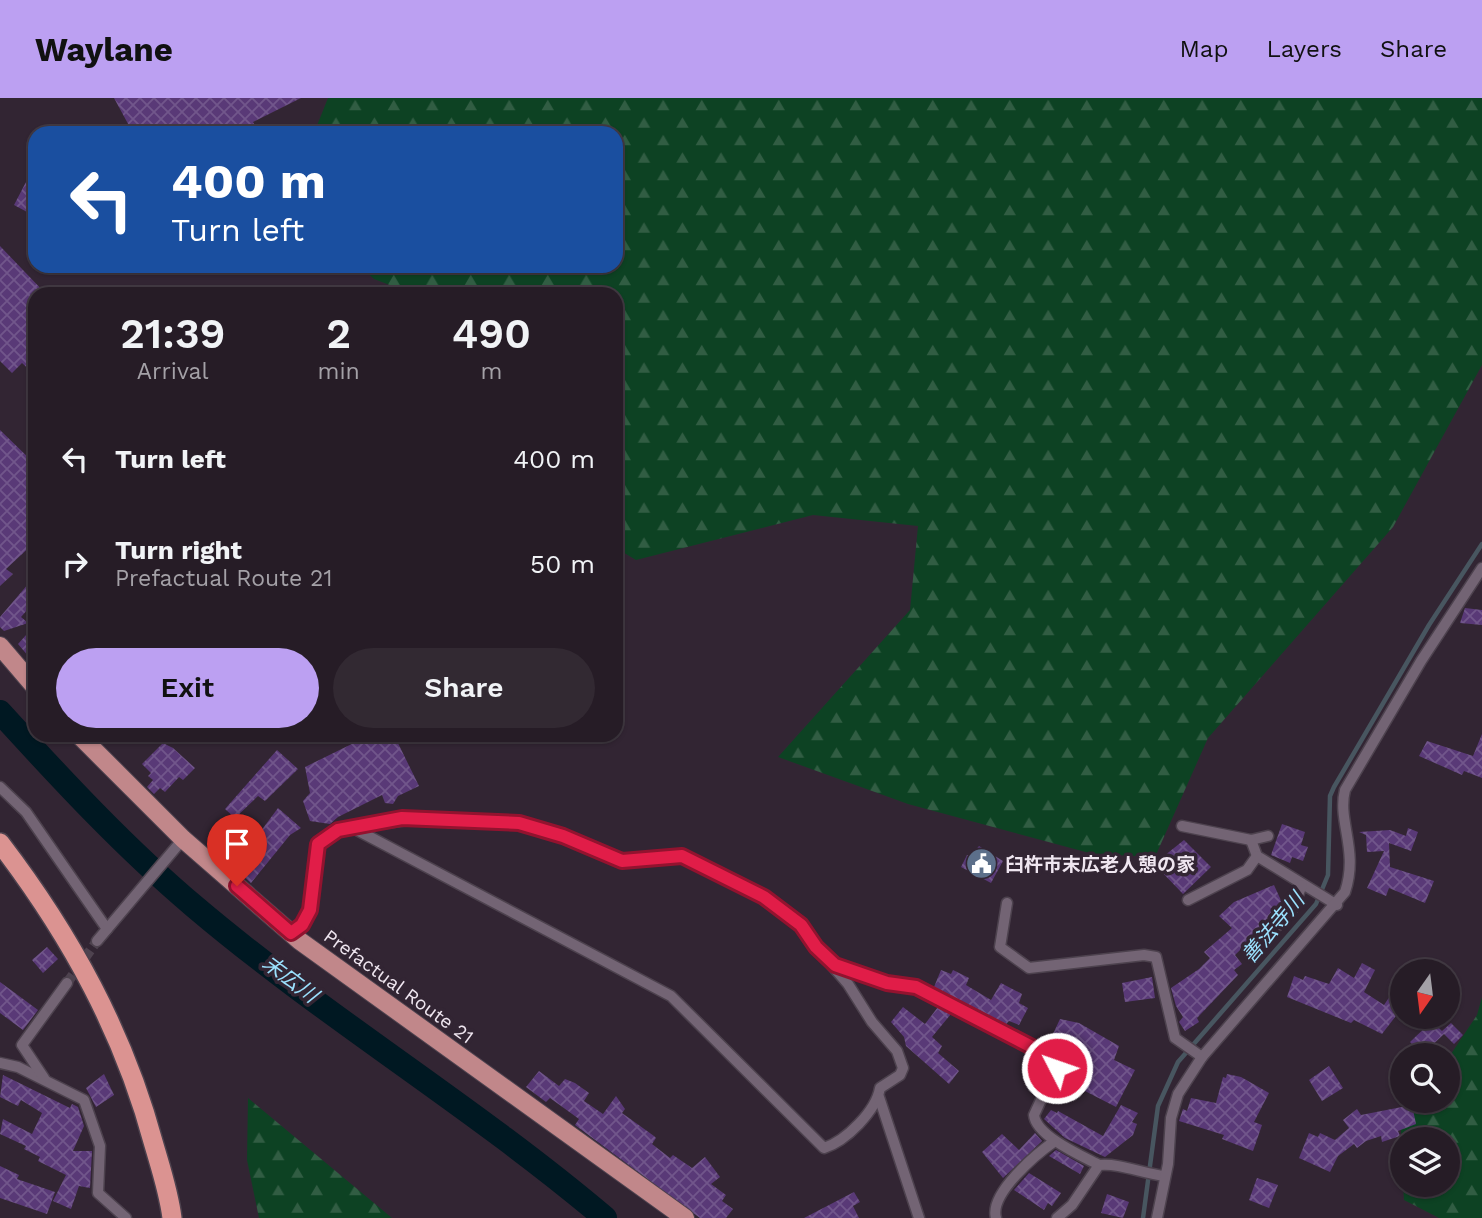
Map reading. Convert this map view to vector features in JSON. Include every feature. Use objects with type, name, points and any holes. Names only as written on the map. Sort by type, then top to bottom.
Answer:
[{"type":"highway","points":[[0,843],[75,951],[108,1015],[141,1097],[172,1218]]},
{"type":"main road","points":[[0,646],[28,679]]},
{"type":"main road","name":"Prefactual Route 21","points":[[85,742],[179,844],[291,933],[685,1218]]},
{"type":"street","points":[[1157,1218],[1174,1102],[1200,1056],[1345,892],[1352,862],[1342,800],[1345,790],[1421,661],[1482,568]]},
{"type":"street","points":[[0,787],[26,812],[107,929]]},
{"type":"street","points":[[291,933],[302,925],[310,910],[318,844],[338,830],[412,818],[519,823],[563,836],[622,861],[682,856],[764,897],[801,925],[816,947],[835,965],[900,1057],[903,1068],[900,1074],[880,1088],[879,1097],[919,1218]]},
{"type":"street","points":[[1182,826],[1251,840],[1268,836]]},
{"type":"street","points":[[354,828],[671,996],[824,1148],[848,1134],[879,1097]]},
{"type":"street","points":[[1251,840],[1257,856],[1334,903]]},
{"type":"street","points":[[97,941],[179,844]]},
{"type":"street","points":[[1188,900],[1247,870],[1257,856]]},
{"type":"street","points":[[1255,951],[1293,908],[1305,887]]},
{"type":"street","points":[[1007,904],[1000,947],[1030,968],[1144,955],[1156,957],[1175,1038],[1200,1056]]},
{"type":"street","points":[[835,965],[887,983],[916,987],[1059,1061],[1034,1115],[1035,1121],[1055,1140],[1099,1165],[1113,1164],[1136,1173],[1163,1176]]},
{"type":"street","points":[[46,1081],[22,1045],[67,983]]},
{"type":"street","points":[[0,1063],[18,1067],[75,1093],[88,1105],[100,1146],[98,1193],[126,1218]]},
{"type":"street","points":[[996,1218],[994,1209],[999,1195],[1055,1140]]},
{"type":"street","points":[[1057,1218],[1072,1205],[1099,1165]]},
{"type":"green space","points":[[328,98],[1482,98],[1482,365],[1393,527],[1208,738],[1155,857],[1093,854],[908,804],[778,757],[910,610],[918,526],[813,515],[636,560],[623,552],[623,287],[395,287],[374,279],[368,273],[623,273],[623,126],[317,126]]},
{"type":"green space","points":[[1482,997],[1482,1218],[1439,1218],[1404,1200],[1404,1197],[1460,1197],[1460,1127],[1403,1127],[1412,1113],[1460,1113],[1458,1043],[1477,1015]]},
{"type":"green space","points":[[248,1098],[392,1218],[259,1218],[247,1160]]},
{"type":"building","points":[[114,98],[301,98],[253,122],[255,126],[129,126]]},
{"type":"building","points":[[26,182],[28,183],[28,212],[14,205]]},
{"type":"building","points":[[0,246],[39,287],[28,287],[28,369],[22,363],[12,373],[0,361]]},
{"type":"building","points":[[0,430],[28,457],[28,549],[6,569],[13,574],[0,586]]},
{"type":"building","points":[[28,584],[28,609],[21,617],[28,623],[4,631],[0,627],[0,617]]},
{"type":"building","points":[[1465,608],[1482,610],[1482,625],[1460,623]]},
{"type":"building","points":[[28,633],[28,656],[18,644]]},
{"type":"building","points":[[1482,734],[1482,778],[1464,771],[1462,775],[1419,756],[1427,741],[1473,756]]},
{"type":"building","points":[[356,742],[397,742],[419,786],[398,796],[393,804],[385,803],[382,795],[338,817],[330,824],[310,821],[303,801],[310,793],[305,767]]},
{"type":"building","points":[[163,743],[173,748],[195,768],[183,780],[179,777],[165,792],[160,788],[154,794],[147,787],[153,780],[148,776],[151,773],[142,764]]},
{"type":"building","points":[[277,750],[298,769],[265,801],[258,796],[235,818],[225,809]]},
{"type":"building","points":[[278,808],[301,828],[290,835],[251,883],[230,865],[237,856],[243,855]]},
{"type":"building","points":[[1282,824],[1305,832],[1301,845],[1308,847],[1303,861],[1292,857],[1290,863],[1271,855]]},
{"type":"building","points":[[1408,828],[1418,832],[1411,851],[1389,843],[1390,867],[1434,881],[1425,903],[1389,888],[1386,896],[1367,888],[1384,851],[1367,852],[1366,835],[1359,832],[1390,830],[1406,836]]},
{"type":"building","points":[[1184,840],[1211,867],[1183,894],[1157,867],[1166,858],[1164,856]]},
{"type":"building","name":"臼杵市末広老人憩の家","points":[[979,846],[1003,861],[991,883],[961,867],[967,855],[971,856]]},
{"type":"building","points":[[1274,885],[1284,907],[1235,955],[1242,964],[1234,970],[1238,975],[1197,1018],[1199,1022],[1185,1031],[1179,1022],[1183,1017],[1176,1006],[1171,988],[1199,969],[1210,958],[1204,952],[1232,928],[1219,916],[1234,902]]},
{"type":"building","points":[[47,947],[58,959],[43,973],[32,960]]},
{"type":"building","points":[[1362,963],[1375,970],[1364,992],[1384,1005],[1390,996],[1390,1024],[1382,1034],[1354,1020],[1351,1023],[1287,997],[1294,976],[1303,980],[1305,976],[1329,984],[1338,968],[1354,978]]},
{"type":"building","points":[[941,970],[951,974],[953,970],[969,978],[966,985],[991,1000],[1001,983],[1022,994],[1019,1003],[1028,1008],[1019,1025],[1009,1021],[1006,1024],[934,987]]},
{"type":"building","points":[[1152,977],[1155,998],[1125,1002],[1122,983]]},
{"type":"building","points":[[0,982],[38,1010],[23,1030],[0,1013]]},
{"type":"building","points":[[903,1007],[925,1024],[938,1007],[951,1014],[932,1037],[942,1046],[938,1053],[959,1071],[949,1084],[906,1046],[904,1037],[891,1022]]},
{"type":"building","points":[[1060,1019],[1079,1023],[1119,1046],[1114,1060],[1135,1070],[1116,1107],[1085,1091],[1089,1082],[1086,1078],[1065,1066],[1072,1045],[1052,1036]]},
{"type":"building","points":[[1424,1029],[1457,1029],[1463,1035],[1455,1043],[1444,1034],[1434,1043],[1410,1042]]},
{"type":"building","points":[[1329,1066],[1343,1088],[1322,1101],[1309,1080]]},
{"type":"building","points":[[539,1071],[559,1086],[565,1079],[575,1083],[589,1093],[584,1101],[603,1114],[616,1096],[625,1109],[622,1113],[654,1136],[656,1138],[652,1144],[670,1158],[673,1155],[692,1168],[705,1157],[720,1177],[711,1184],[726,1195],[722,1201],[733,1209],[726,1218],[700,1218],[575,1125],[579,1119],[550,1098],[546,1102],[526,1087]]},
{"type":"building","points":[[104,1074],[114,1095],[96,1107],[86,1088]]},
{"type":"building","points":[[1227,1074],[1241,1077],[1269,1093],[1254,1122],[1262,1125],[1253,1151],[1222,1139],[1224,1135],[1179,1121],[1183,1109],[1187,1111],[1191,1098],[1216,1103],[1223,1077],[1226,1078]]},
{"type":"building","points":[[3,1075],[70,1108],[72,1104],[78,1107],[84,1126],[73,1151],[92,1151],[90,1188],[79,1186],[71,1209],[53,1201],[66,1175],[38,1161],[40,1157],[24,1149],[26,1146],[0,1134],[3,1119],[32,1134],[42,1113],[21,1100],[18,1106],[0,1097]]},
{"type":"building","points":[[1121,1105],[1138,1113],[1132,1122],[1137,1124],[1133,1135],[1105,1157],[1065,1138],[1044,1119],[1051,1110],[1057,1113],[1058,1111],[1103,1136]]},
{"type":"building","points":[[1357,1109],[1361,1115],[1390,1109],[1390,1113],[1414,1113],[1416,1124],[1390,1127],[1390,1139],[1382,1142],[1381,1136],[1366,1141],[1357,1148],[1354,1144],[1338,1156],[1330,1172],[1299,1158],[1309,1133],[1318,1137],[1320,1133],[1335,1140],[1349,1128],[1343,1120]]},
{"type":"building","points":[[1035,1133],[1042,1141],[1003,1178],[982,1152],[1002,1134],[1019,1150]]},
{"type":"building","points":[[1056,1150],[1084,1166],[1080,1174],[1049,1156]]},
{"type":"building","points":[[0,1166],[19,1175],[17,1179],[55,1192],[47,1214],[0,1198]]},
{"type":"building","points":[[1029,1173],[1061,1193],[1052,1206],[1048,1203],[1044,1210],[1014,1190]]},
{"type":"building","points":[[1257,1178],[1278,1185],[1269,1208],[1249,1200]]},
{"type":"building","points":[[854,1192],[860,1202],[853,1206],[859,1218],[804,1218]]},
{"type":"building","points":[[1107,1194],[1129,1202],[1123,1218],[1101,1213]]},
{"type":"waterway","name":"善法寺川","points":[[1143,1218],[1158,1106],[1178,1062],[1316,904],[1328,875],[1330,796],[1334,787],[1429,625],[1482,544]]},
{"type":"waterway","name":"末広川","points":[[0,712],[70,788],[195,907],[296,987],[504,1138],[605,1218]]},
{"type":"tunnel","points":[[67,983],[97,941]]},
{"type":"place","name":"臼杵市末広老人憩の家","points":[[982,864]]},
{"type":"route","points":[[237,886],[291,933],[307,919],[310,910],[315,854],[321,840],[338,830],[402,818],[519,823],[563,836],[622,861],[682,856],[740,882],[764,897],[801,925],[816,947],[835,965],[887,983],[916,987],[934,995],[1059,1061],[1057,1068]]}]
